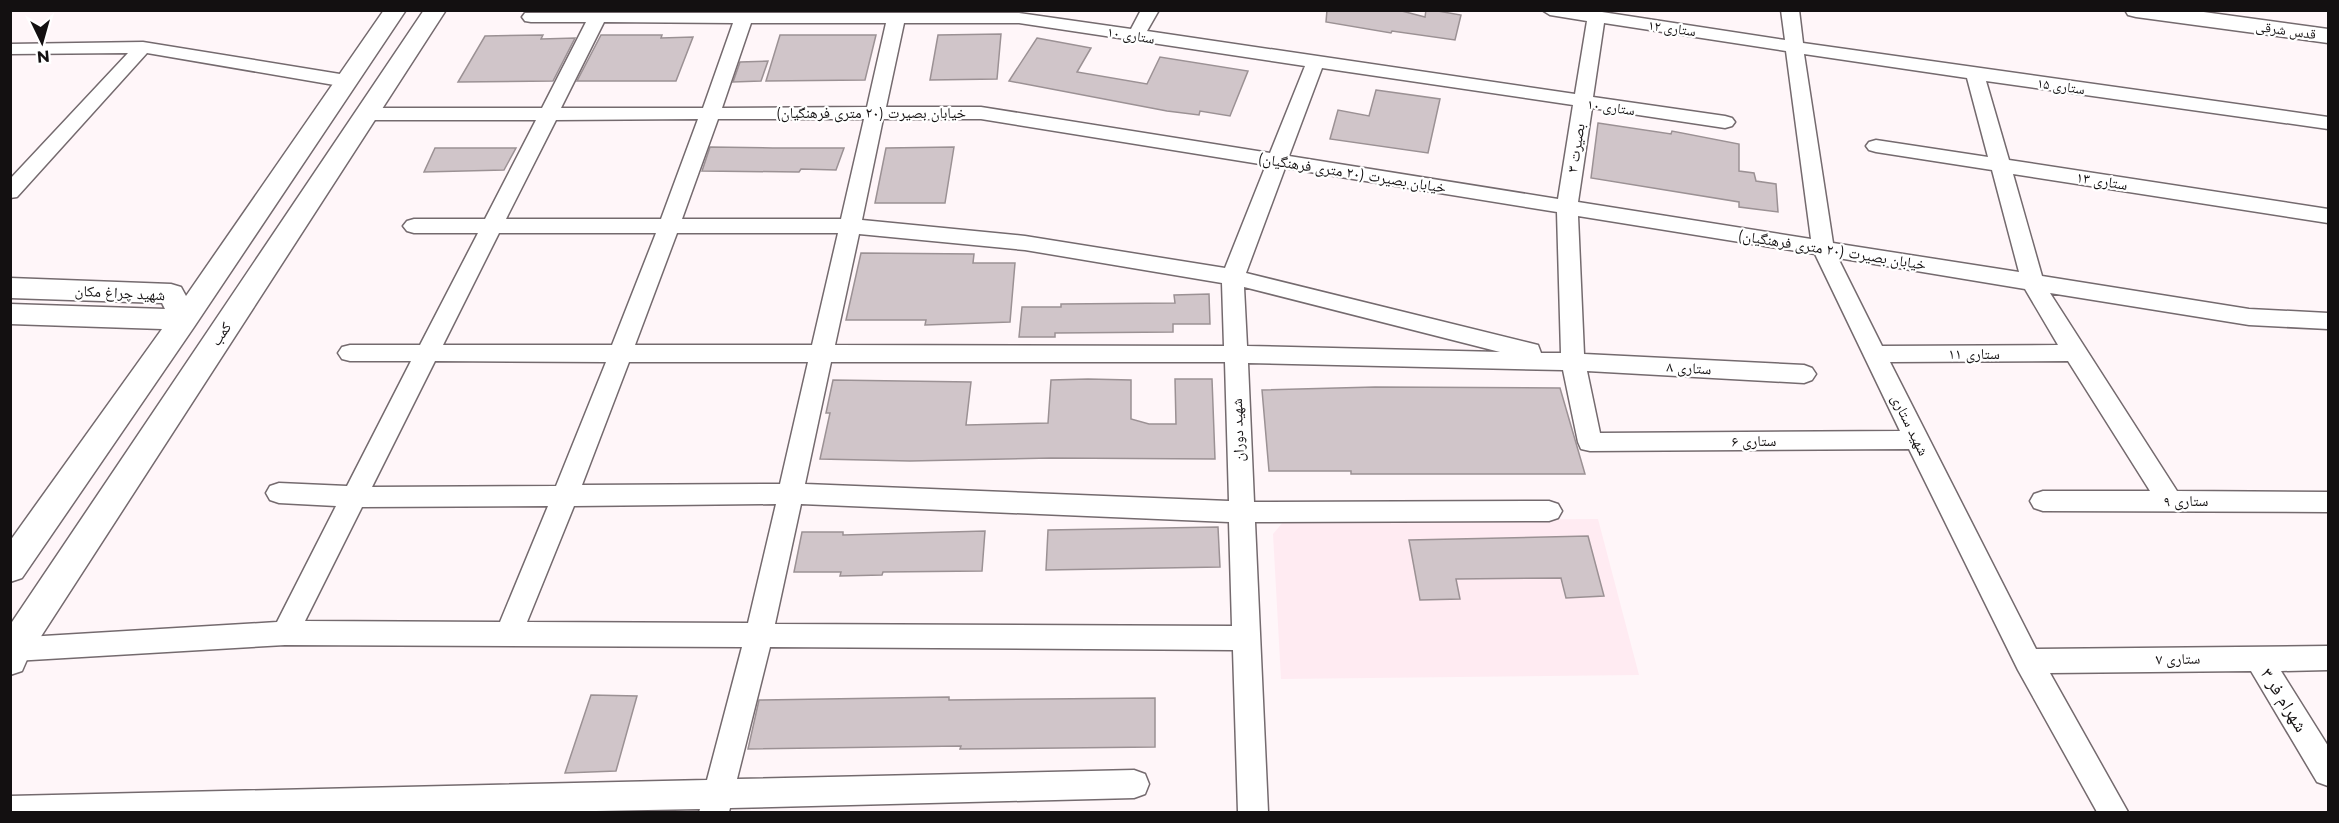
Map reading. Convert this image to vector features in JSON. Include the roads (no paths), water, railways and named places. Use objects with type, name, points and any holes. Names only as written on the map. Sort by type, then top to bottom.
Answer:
[{"type":"street","points":[[14,559],[184,320],[395,10]]},
{"type":"street","name":"کمب","points":[[12,655],[214,344],[369,114],[435,10]]},
{"type":"street","points":[[1136,36],[1150,10]]},
{"type":"street","name":"ستاری ۱۲","points":[[1550,10],[1793,46]]},
{"type":"street","name":"شهید ستاری","points":[[1790,10],[1793,46],[1823,249],[2028,662],[2113,813]]},
{"type":"street","name":"قدس شرقی","points":[[2136,10],[2328,36]]},
{"type":"street","points":[[2281,10],[2328,17]]},
{"type":"street","name":"ستاری ۱۰","points":[[531,17],[1019,18],[1583,103],[1725,122]]},
{"type":"street","points":[[285,633],[598,17]]},
{"type":"street","name":"بصیرت ۳","points":[[1590,442],[1573,362],[1567,207],[1596,17]]},
{"type":"street","points":[[509,634],[566,496],[744,18]]},
{"type":"street","points":[[717,804],[759,636],[896,19]]},
{"type":"street","points":[[10,49],[143,46],[345,81]]},
{"type":"street","points":[[10,192],[143,46]]},
{"type":"street","name":"ستاری ۱۵","points":[[1793,46],[2328,123]]},
{"type":"street","name":"شهید دوران","points":[[1253,813],[1233,278],[1315,63]]},
{"type":"street","points":[[1975,74],[2033,283],[2170,501]]},
{"type":"street","name":"خیابان بصیرت (۲۰ متری فرهنگیان)","points":[[369,114],[981,113],[2249,317],[2328,321]]},
{"type":"street","name":"ستاری ۱۳","points":[[1876,146],[2328,216]]},
{"type":"street","points":[[414,226],[850,226],[1025,243],[1233,278],[1573,362]]},
{"type":"street","name":"شهید چراغ مکان","points":[[10,288],[171,294],[184,320],[10,314]]},
{"type":"street","points":[[184,320],[214,344]]},
{"type":"street","points":[[350,353],[1235,354],[1573,362]]},
{"type":"street","name":"ستاری ۱۱","points":[[1874,354],[2075,353]]},
{"type":"street","name":"ستاری ۸","points":[[1573,362],[1804,374]]},
{"type":"street","name":"ستاری ۶","points":[[1590,442],[1917,440]]},
{"type":"street","points":[[279,493],[355,497],[791,494],[1241,512],[1550,512]]},
{"type":"street","name":"ستاری ۹","points":[[2043,501],[2328,502]]},
{"type":"street","points":[[12,655],[285,633],[1247,638]]},
{"type":"street","name":"شهرام فر ۳","points":[[2258,658],[2328,772]]},
{"type":"street","name":"ستاری ۷","points":[[2028,662],[2328,658]]},
{"type":"street","points":[[10,811],[717,804],[1134,784]]}]
